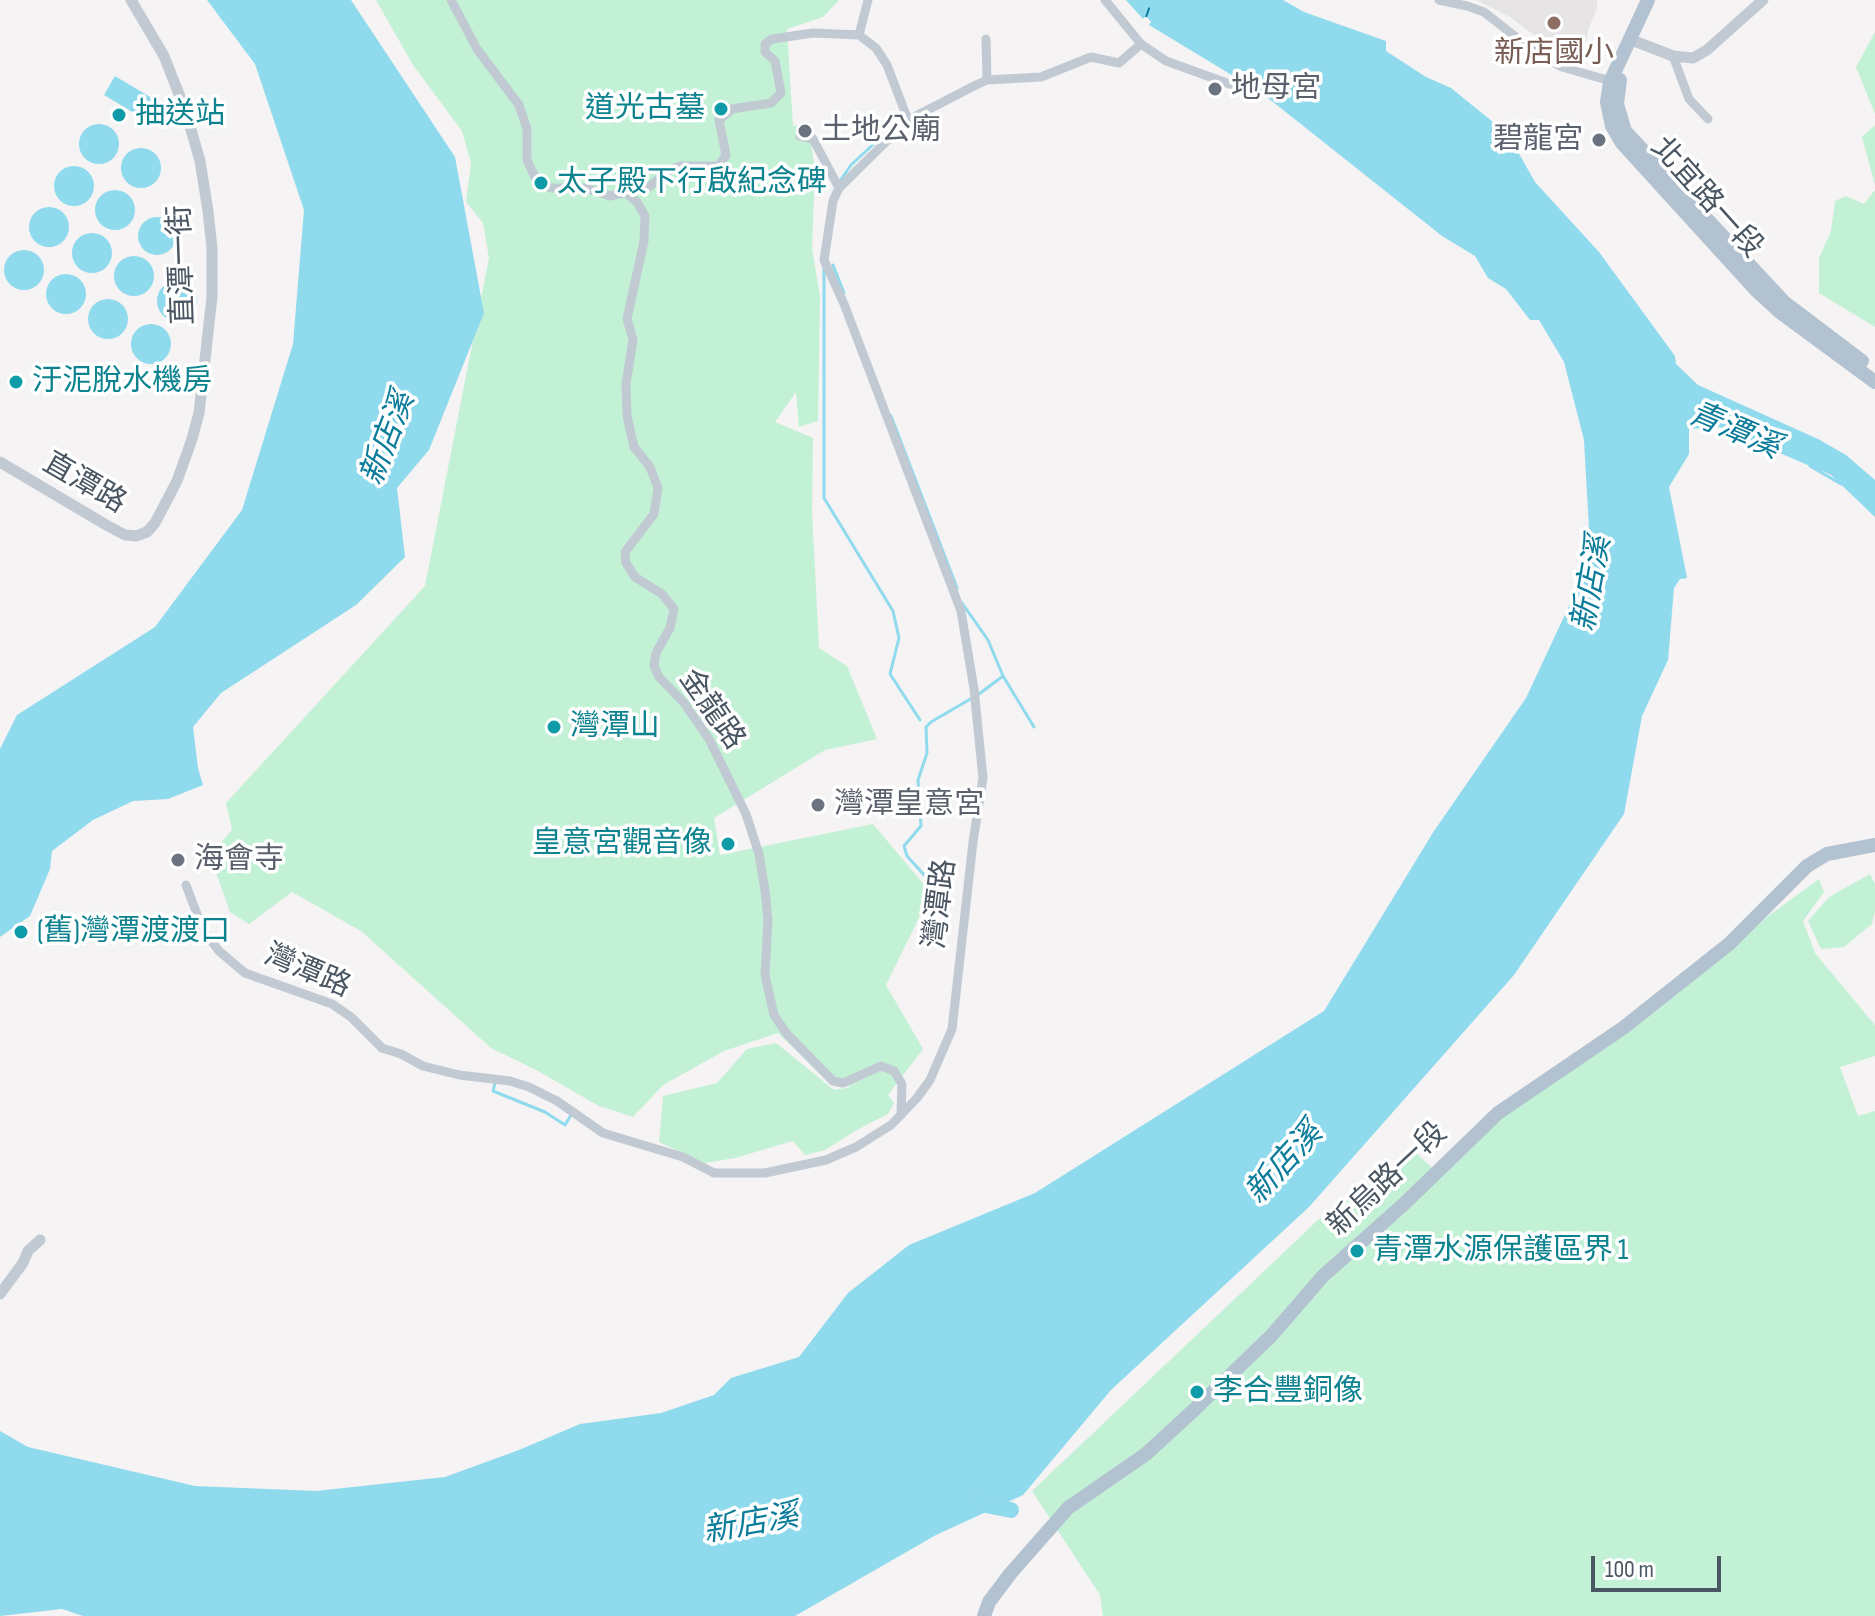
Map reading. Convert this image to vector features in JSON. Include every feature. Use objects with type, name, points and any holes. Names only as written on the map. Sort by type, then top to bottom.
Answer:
[{"type":"main road","name":"北宜路一段","points":[[1648,0],[1607,102],[1612,126],[1631,154],[1771,305],[1818,343],[1875,382]]},
{"type":"main road","name":"北宜路一段","points":[[1633,40],[1658,0]]},
{"type":"main road","name":"北宜路一段","points":[[1614,82],[1625,131],[1784,302],[1875,370]]},
{"type":"main road","name":"新烏路一段","points":[[984,1616],[989,1602],[1010,1574],[1068,1508],[1146,1454],[1195,1409],[1271,1336],[1323,1276],[1404,1204],[1498,1113],[1623,1028],[1729,944],[1807,866],[1827,854],[1875,845]]},
{"type":"street","name":"直潭一街","points":[[131,0],[164,56],[186,112],[200,161],[212,248],[209,343],[199,413],[177,481],[147,532]]},
{"type":"street","points":[[451,0],[477,49],[519,105],[529,142],[527,160],[536,179],[551,188],[586,188],[610,196],[649,187],[668,171],[680,166],[719,166],[726,155],[719,120],[732,109],[771,103],[781,93],[775,61],[765,52],[765,44],[772,39],[813,33],[859,35],[876,48],[887,65],[908,120]]},
{"type":"street","points":[[859,35],[868,0]]},
{"type":"street","points":[[1105,0],[1141,44],[1166,61],[1249,91]]},
{"type":"street","points":[[1439,0],[1484,12],[1539,55],[1562,67],[1614,82]]},
{"type":"street","points":[[1633,40],[1684,59],[1701,55],[1763,0]]},
{"type":"street","points":[[986,39],[987,80]]},
{"type":"street","points":[[800,136],[813,139],[839,188],[908,120],[987,80],[1041,77],[1091,57],[1119,63],[1141,44]]},
{"type":"street","points":[[1673,56],[1689,99],[1708,119]]},
{"type":"street","name":"灣潭路","points":[[186,885],[203,930],[219,951],[245,973],[332,1004],[351,1017],[382,1048],[423,1066],[529,1087],[557,1101],[603,1133],[683,1157],[714,1173],[765,1173],[826,1160],[856,1147],[901,1115],[930,1080],[952,1029],[983,778],[974,689],[961,611],[844,304],[824,260],[833,201],[839,188]]},
{"type":"street","name":"金龍路","points":[[625,192],[637,202],[645,216],[644,241],[627,319],[633,340],[626,384],[627,416],[634,447],[650,467],[658,488],[654,514],[625,552],[626,563],[635,577],[662,594],[674,609],[670,628],[656,653],[654,666],[659,677],[684,703],[709,739],[746,814],[759,854],[765,890],[768,920],[765,975],[774,1015],[787,1034],[833,1081],[843,1083],[881,1066],[894,1071],[902,1084],[901,1115]]},
{"type":"street","name":"直潭路","points":[[0,462],[125,535],[136,536],[147,532]]},
{"type":"street","points":[[0,1294],[28,1251],[40,1240]]},
{"type":"shaded area","name":"新店國小","points":[[1476,0],[1597,0],[1597,8],[1585,48],[1579,55],[1538,38],[1510,17]]},
{"type":"green space","points":[[376,0],[839,0],[823,17],[787,29],[793,126],[808,123],[815,169],[812,249],[820,296],[818,421],[799,427],[796,392],[775,422],[813,438],[812,512],[819,648],[847,666],[877,739],[825,750],[714,818],[720,855],[873,824],[931,893],[886,985],[923,1049],[888,1095],[894,1103],[888,1114],[825,1150],[805,1155],[793,1141],[735,1158],[705,1163],[659,1142],[663,1096],[717,1083],[747,1049],[776,1043],[834,1090],[851,1087],[823,1077],[778,1033],[724,1051],[663,1085],[633,1117],[599,1106],[491,1048],[361,931],[292,892],[249,924],[230,912],[210,855],[232,830],[226,803],[425,586],[489,258],[483,223],[466,202],[471,163],[462,131],[413,65]]},
{"type":"green space","points":[[1875,32],[1875,114],[1856,67]]},
{"type":"green space","points":[[1875,125],[1875,185],[1862,137]]},
{"type":"green space","points":[[1875,190],[1875,327],[1819,293],[1819,258],[1831,231],[1835,201],[1846,196],[1864,204]]},
{"type":"green space","points":[[1870,874],[1875,884],[1872,924],[1844,947],[1821,949],[1808,921],[1829,897]]},
{"type":"green space","points":[[1819,879],[1824,892],[1803,921],[1815,953],[1875,1025],[1875,1056],[1840,1067],[1858,1116],[1875,1111],[1875,1616],[1103,1616],[1100,1595],[1032,1491],[1318,1220],[1415,1152],[1440,1175],[1505,1108]]},
{"type":"water","name":"新店溪","points":[[207,0],[351,0],[455,157],[484,313],[429,450],[397,488],[405,557],[356,605],[221,693],[193,727],[203,785],[168,799],[133,801],[93,820],[52,851],[50,869],[30,916],[0,937],[0,749],[17,715],[155,627],[242,510],[293,344],[304,210],[255,64]]},
{"type":"water","name":"新店溪","points":[[1126,0],[1283,0],[1304,12],[1386,41],[1386,51],[1426,77],[1451,88],[1512,141],[1535,182],[1599,252],[1675,356],[1676,364],[1698,385],[1818,439],[1846,455],[1875,480],[1875,517],[1831,475],[1719,427],[1689,429],[1689,454],[1669,487],[1687,578],[1680,579],[1674,588],[1668,660],[1642,716],[1624,814],[1514,975],[1309,1207],[1111,1390],[1023,1495],[936,1535],[795,1616],[83,1616],[62,1609],[0,1616],[0,1431],[28,1447],[195,1486],[316,1491],[445,1477],[580,1424],[661,1413],[714,1395],[731,1378],[799,1357],[848,1293],[909,1245],[1035,1193],[1324,1011],[1434,831],[1526,698],[1583,576],[1590,547],[1584,440],[1564,362],[1539,320],[1530,320],[1506,289],[1488,278],[1475,256],[1442,236],[1263,94],[1149,25],[1151,22],[1146,16],[1143,19]]},
{"type":"water","points":[[115,76],[155,100],[144,119],[104,95]]},
{"type":"water","points":[[99,124],[113,130],[119,144],[113,158],[99,164],[85,158],[79,144],[85,130]]},
{"type":"water","points":[[141,148],[155,154],[161,168],[155,182],[141,188],[127,182],[121,168],[127,154]]},
{"type":"water","points":[[74,166],[88,172],[94,186],[88,200],[74,206],[60,200],[54,186],[60,172]]},
{"type":"water","points":[[115,190],[129,196],[135,210],[129,224],[115,230],[101,224],[95,210],[101,196]]},
{"type":"water","points":[[49,207],[63,213],[69,227],[63,241],[49,247],[35,241],[29,227],[35,213]]},
{"type":"water","points":[[157,217],[170,223],[176,236],[170,249],[157,255],[144,249],[138,236],[144,223]]},
{"type":"water","points":[[92,233],[106,239],[112,253],[106,267],[92,273],[78,267],[72,253],[78,239]]},
{"type":"water","points":[[24,250],[38,256],[44,270],[38,284],[24,290],[10,284],[4,270],[10,256]]},
{"type":"water","points":[[134,256],[148,262],[154,276],[148,290],[134,296],[120,290],[114,276],[120,262]]},
{"type":"water","points":[[66,274],[80,280],[86,294],[80,308],[66,314],[52,308],[46,294],[52,280]]},
{"type":"water","points":[[177,281],[191,287],[197,301],[191,315],[177,321],[163,315],[157,301],[163,287]]},
{"type":"water","points":[[108,299],[122,305],[128,319],[122,333],[108,339],[94,333],[88,319],[94,305]]},
{"type":"water","points":[[151,324],[165,330],[171,344],[165,358],[151,364],[137,358],[131,344],[137,330]]},
{"type":"waterway","points":[[840,181],[851,165],[878,140],[882,140]]},
{"type":"waterway","points":[[833,265],[844,293]]},
{"type":"waterway","points":[[824,267],[824,498],[893,611],[899,638],[890,674],[920,720]]},
{"type":"waterway","points":[[891,416],[957,588]]},
{"type":"waterway","name":"青潭溪","points":[[1810,466],[1841,484]]},
{"type":"waterway","points":[[962,603],[988,640],[1003,676],[1034,727]]},
{"type":"waterway","points":[[935,887],[907,856],[904,846],[921,826],[918,780],[927,753],[926,727],[1003,676]]},
{"type":"waterway","points":[[495,1083],[493,1091],[545,1112],[565,1125],[571,1115]]},
{"type":"waterway","points":[[976,1503],[1011,1510]]},
{"type":"ferry route","points":[[1146,17],[1152,0]]},
{"type":"place","name":"新店國小","points":[[1554,23]]},
{"type":"place","name":"地母宮","points":[[1215,89]]},
{"type":"place","name":"道光古墓","points":[[721,109]]},
{"type":"place","name":"抽送站","points":[[119,115]]},
{"type":"place","name":"土地公廟","points":[[805,131]]},
{"type":"place","name":"碧龍宮","points":[[1599,140]]},
{"type":"place","name":"太子殿下行啟紀念碑","points":[[541,183]]},
{"type":"place","name":"汙泥脫水機房","points":[[16,382]]},
{"type":"place","name":"灣潭山","points":[[554,727]]},
{"type":"place","name":"灣潭皇意宮","points":[[818,805]]},
{"type":"place","name":"皇意宮觀音像","points":[[728,844]]},
{"type":"place","name":"海會寺","points":[[178,860]]},
{"type":"place","name":"(舊)灣潭渡渡口","points":[[21,932]]},
{"type":"place","name":"青潭水源保護區界 1","points":[[1357,1251]]},
{"type":"place","name":"李合豐銅像","points":[[1197,1392]]}]
